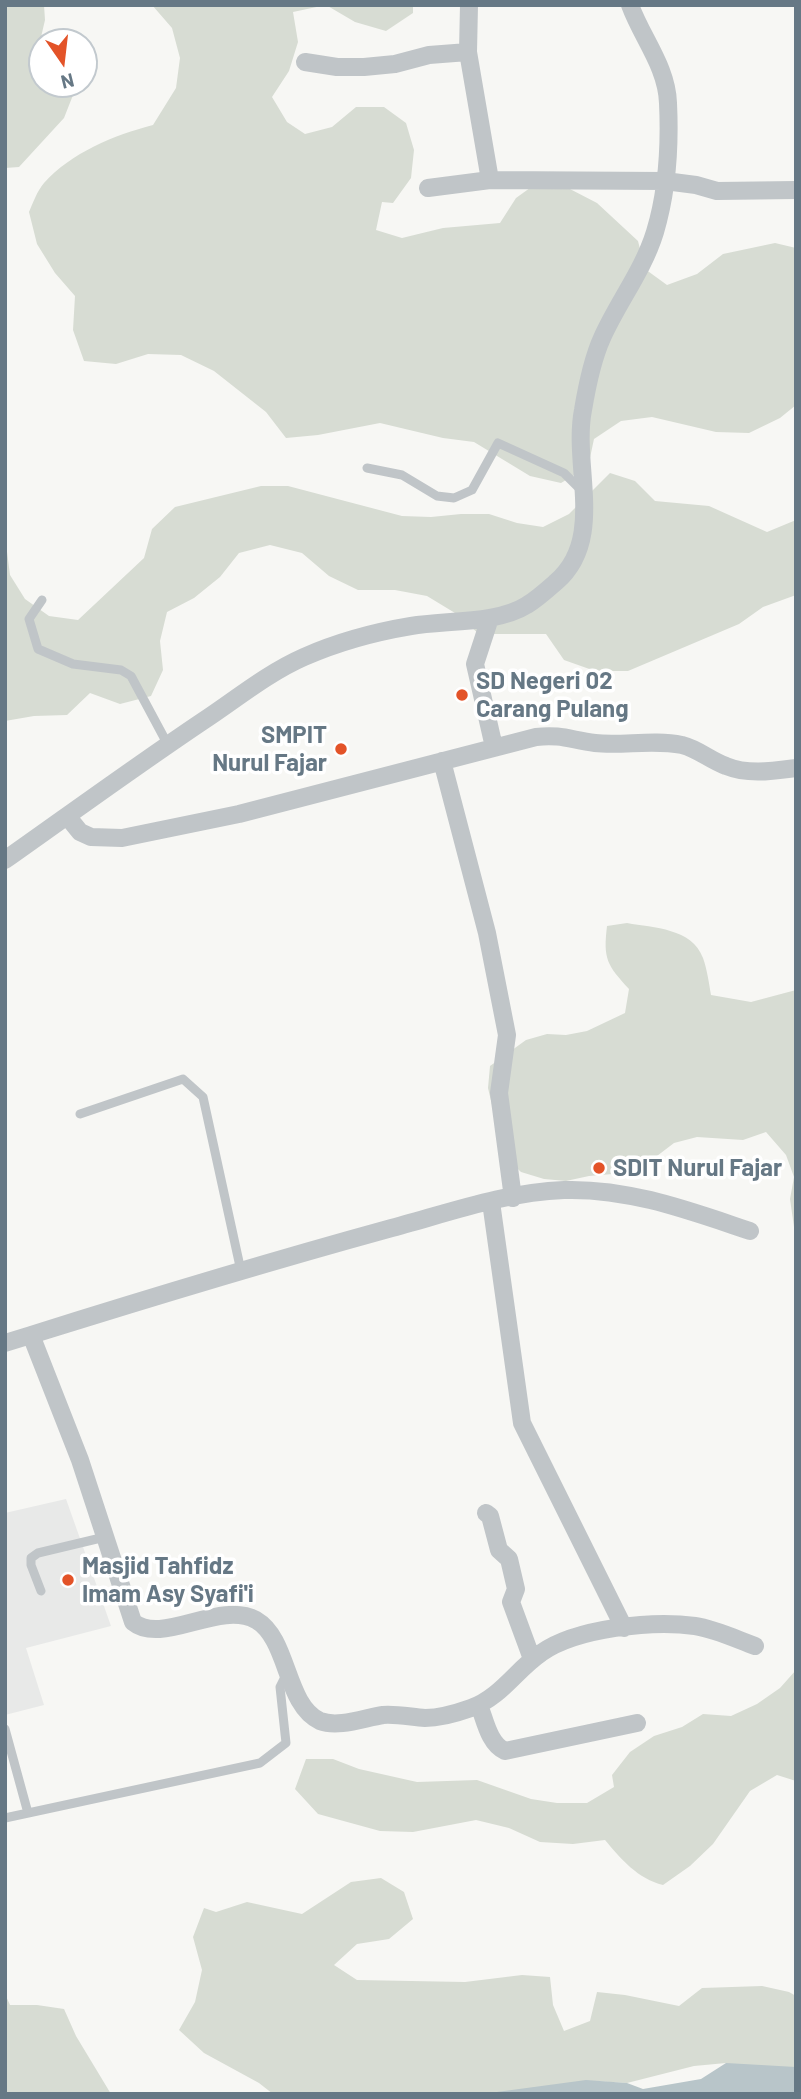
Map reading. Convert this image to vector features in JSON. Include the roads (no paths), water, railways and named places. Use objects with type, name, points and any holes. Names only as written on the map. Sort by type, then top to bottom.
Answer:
[{"type":"street","points":[[469,5],[468,52],[490,180]]},
{"type":"street","points":[[5,860],[282,667],[329,647],[411,626],[490,618],[525,607],[558,581],[575,562],[584,516],[581,419],[587,387],[601,340],[637,277],[655,234],[665,181],[668,102],[666,84],[630,5]]},
{"type":"street","points":[[305,62],[337,67],[364,67],[395,64],[429,55],[468,52]]},
{"type":"street","points":[[428,188],[490,180],[665,181],[717,191],[796,190]]},
{"type":"street","points":[[490,618],[475,664],[494,747]]},
{"type":"street","points":[[67,816],[80,832],[91,837],[122,838],[239,814],[536,737],[562,736],[595,743],[677,744],[744,771],[796,768]]},
{"type":"street","points":[[442,761],[487,933],[507,1035],[499,1093],[513,1198]]},
{"type":"street","points":[[5,1343],[241,1271],[491,1202],[564,1190],[619,1193],[653,1200],[750,1231]]},
{"type":"street","points":[[491,1202],[522,1423],[624,1628]]},
{"type":"street","points":[[31,1335],[80,1460],[129,1614],[139,1627],[155,1630],[221,1616],[255,1619],[269,1633],[304,1706],[317,1719],[324,1722],[343,1722],[390,1714],[435,1717],[479,1705],[506,1687],[532,1659],[585,1632],[693,1626],[755,1646]]},
{"type":"street","points":[[486,1513],[491,1516],[499,1550],[509,1559],[516,1589],[511,1602],[532,1659]]},
{"type":"street","points":[[479,1705],[494,1742],[505,1751],[638,1723]]},
{"type":"lane","points":[[367,468],[402,475],[437,496],[454,498],[472,490],[498,443],[564,473],[583,492]]},
{"type":"lane","points":[[43,600],[29,619],[38,649],[73,664],[121,670],[131,676],[169,745]]},
{"type":"lane","points":[[80,1114],[183,1079],[203,1097],[241,1271]]},
{"type":"lane","points":[[41,1591],[31,1558],[38,1553],[105,1537]]},
{"type":"lane","points":[[5,1818],[260,1763],[286,1743],[280,1687],[288,1672]]},
{"type":"lane","points":[[5,1729],[28,1813]]},
{"type":"place","name":"SD Negeri 02 Carang Pulang","points":[[462,695]]},
{"type":"place","name":"SMPIT Nurul Fajar","points":[[341,749]]},
{"type":"place","name":"SDIT Nurul Fajar","points":[[599,1168]]},
{"type":"place","name":"Masjid Tahfidz Imam Asy Syafi'i","points":[[68,1580]]}]
